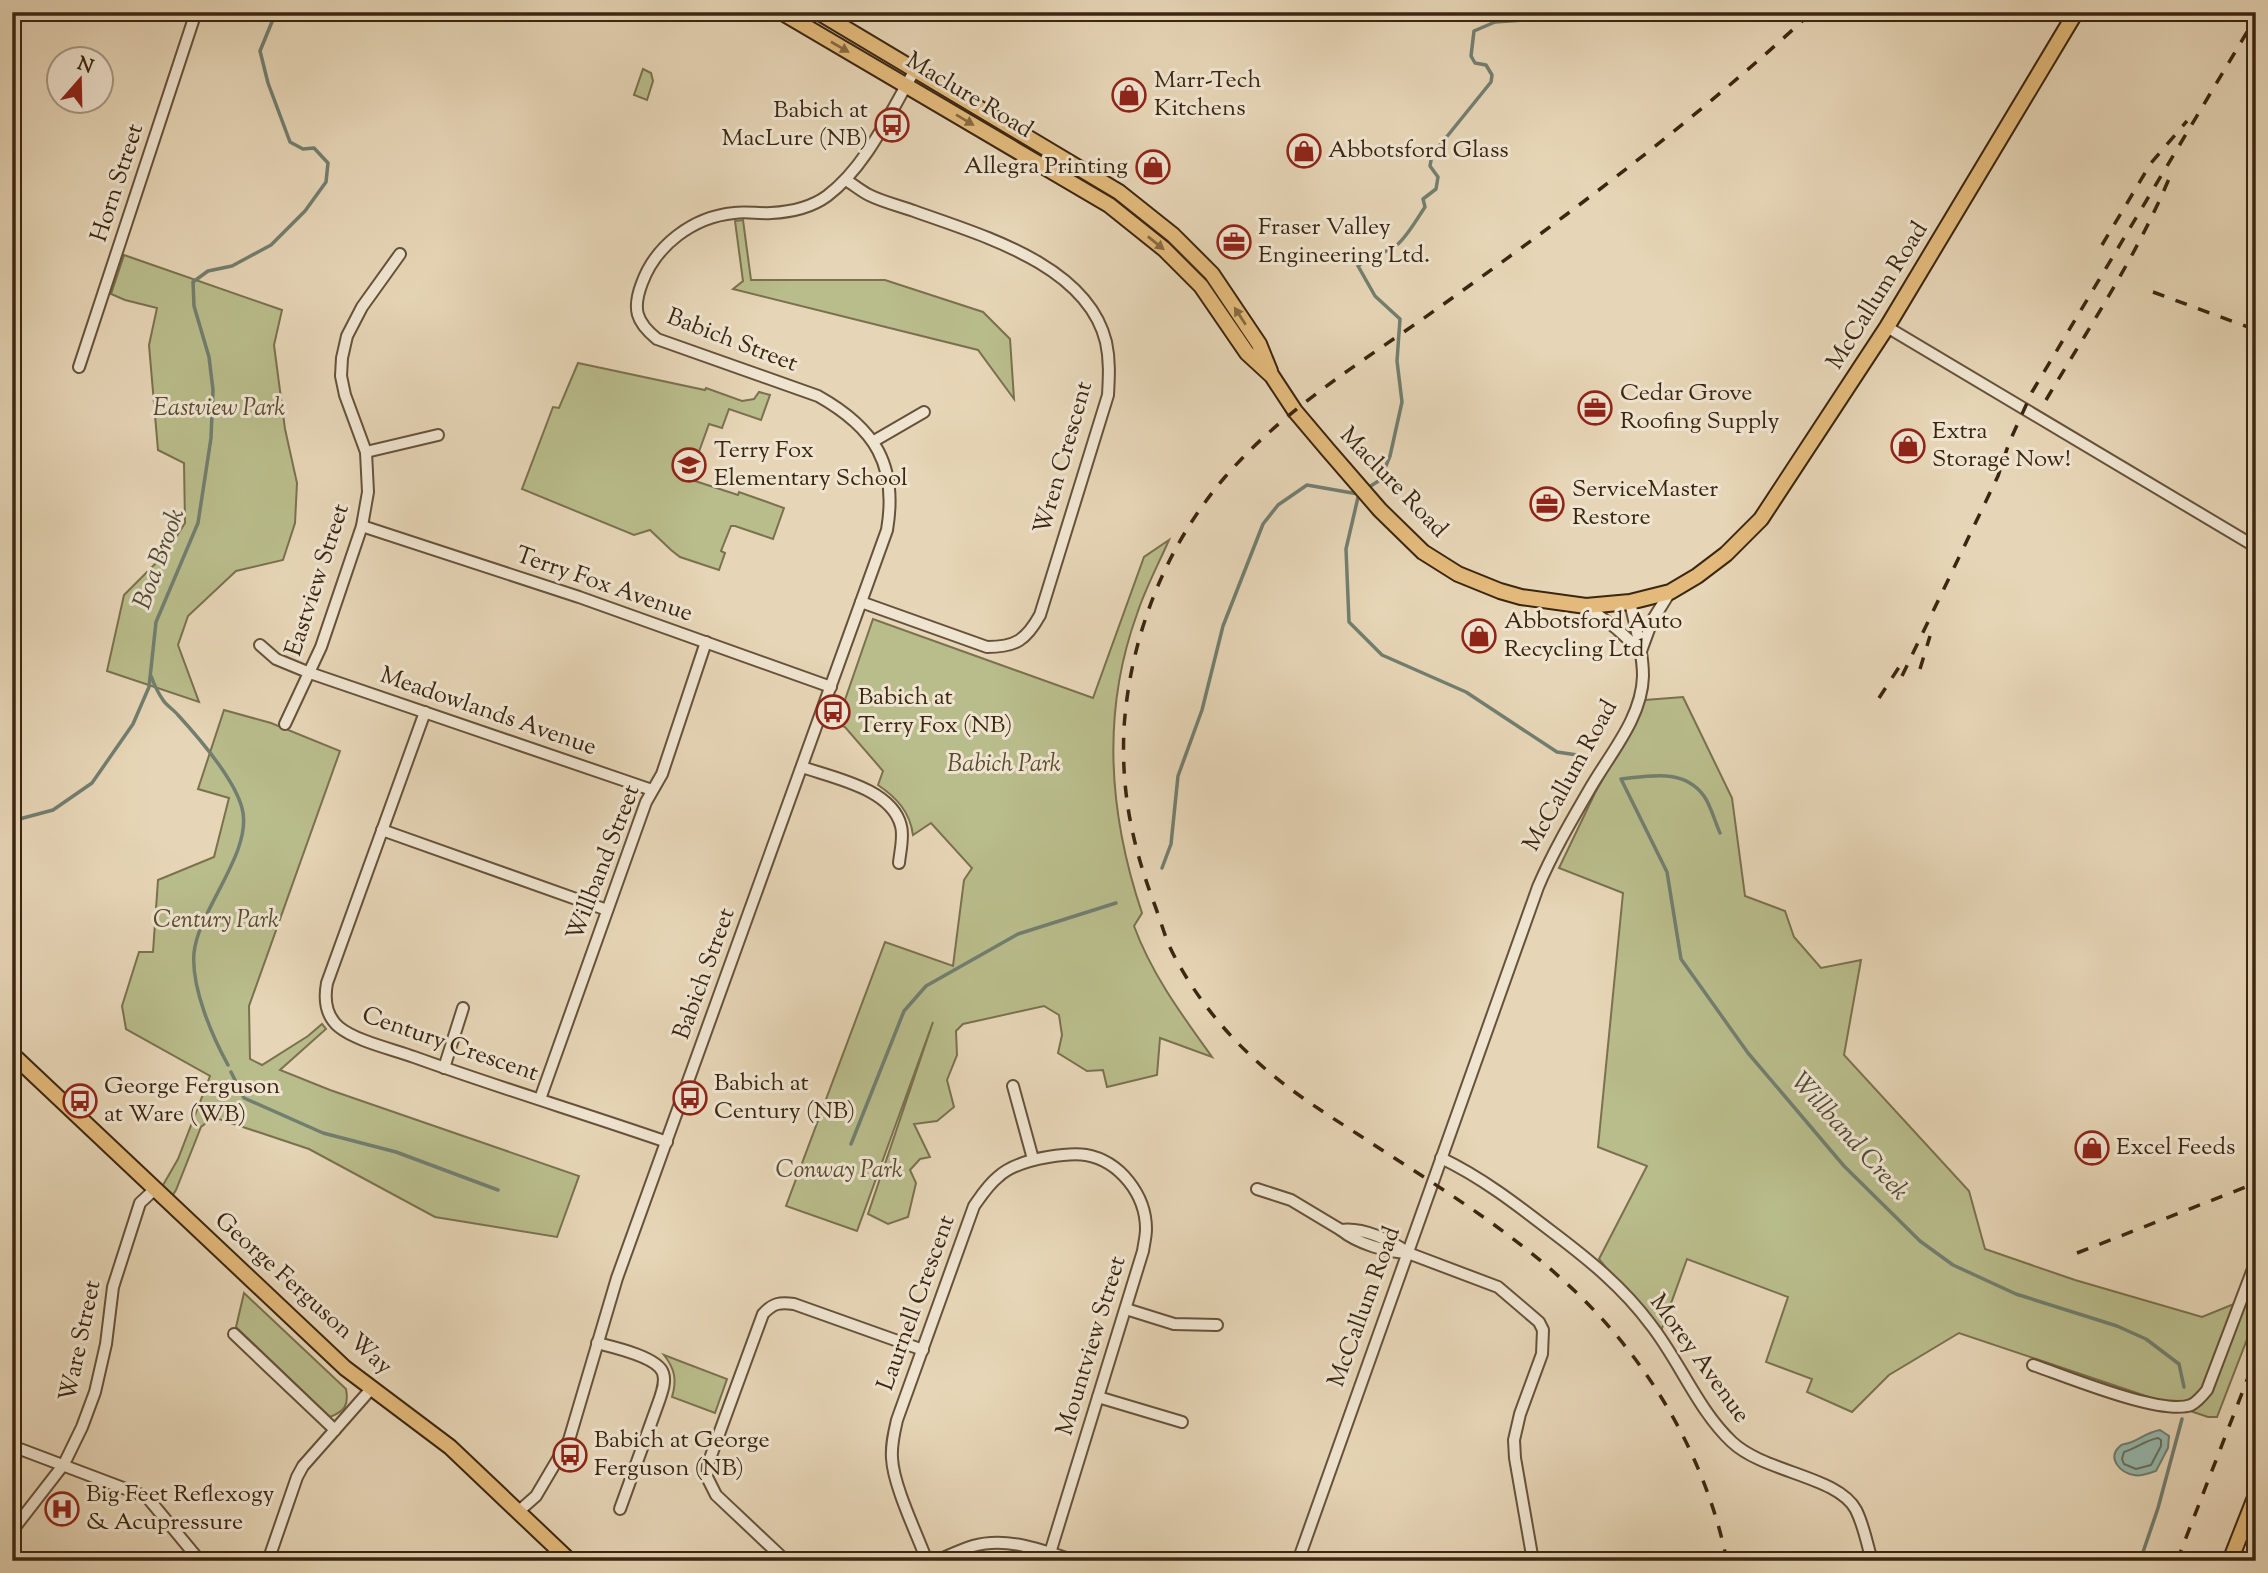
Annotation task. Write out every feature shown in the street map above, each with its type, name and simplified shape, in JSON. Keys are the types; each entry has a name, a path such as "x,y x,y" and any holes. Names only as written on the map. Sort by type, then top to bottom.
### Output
{"main road":[{"name":"Maclure Road","path":"781,12 1109,205 1164,249 1201,286 1247,353 1272,376"},
{"name":"Maclure Road","path":"818,12 1119,192 1173,234 1212,274 1237,310 1259,344 1272,376 1295,411 1380,510 1423,552 1479,584 1521,597 1586,606 1630,602"},
{"name":"McCallum Road","path":"1630,602 1670,592 1697,576 1726,554 1761,519 1887,327 2076,12"},
{"name":"George Ferguson Way","path":"12,1054 338,1362 450,1447 570,1561"},
{"path":"2230,1561 2256,1495"}],"street":[{"name":"Horn Street","path":"79,367 196,12"},
{"name":"Babich Street","path":"519,1511 536,1496 569,1440 617,1278 803,767 887,530 890,508 889,485 874,441 839,407 818,396 657,339 643,328 636,312 637,296 647,270 663,248 685,229 709,218 735,212 771,213 800,208 824,198 846,180 870,146 915,70"},
{"name":"Wren Crescent","path":"846,180 870,196 1000,242 1049,270 1076,291 1096,316 1106,340 1110,367 1108,396 1040,615 1031,631 1019,641 1003,647 987,647 861,602"},
{"name":"Eastview Street","path":"285,724 321,647 362,526 368,492 366,452 345,395 341,376 347,336 362,307 400,254"},
{"path":"1887,327 2256,547"},
{"path":"874,441 924,412"},
{"path":"366,452 438,435"},
{"name":"Terry Fox Avenue","path":"362,526 579,597 831,687"},
{"path":"1586,606 1641,651 1652,621 1670,592"},
{"name":"McCallum Road","path":"1298,1561 1543,875 1588,791 1630,722 1639,700 1643,678 1641,651 1630,602"},
{"name":"Willband Street","path":"540,1099 652,790 662,775 706,642"},
{"name":"Meadowlands Avenue","path":"260,645 276,659 310,673 652,790"},
{"name":"Century Crescent","path":"425,712 327,983 327,1009 337,1025 345,1031 444,1068 667,1142"},
{"path":"803,767 874,793 887,802 897,815 902,828 899,863"},
{"path":"382,830 607,910"},
{"path":"444,1068 463,1008"},
{"path":"1013,1086 1033,1159"},
{"name":"Laurnell Crescent","path":"927,1561 895,1477 892,1459 897,1420 974,1206 985,1189 999,1175 1033,1159 1065,1154 1086,1155 1107,1161"},
{"name":"Morey Avenue","path":"1441,1158 1482,1180 1597,1266 1652,1326 1716,1425 1734,1444 1768,1465 1827,1485 1855,1507 1872,1561"},
{"name":"Mountview Street","path":"1050,1553 1143,1251 1146,1229 1136,1191 1124,1175 1107,1161"},
{"name":"Ware Street","path":"12,1531 64,1464 82,1427 95,1392 106,1344 113,1287 140,1203 155,1189"},
{"path":"1257,1189 1291,1200 1341,1230 1352,1228 1397,1244 1408,1253 1498,1287 1539,1322 1543,1330 1542,1354 1517,1424 1514,1440 1533,1561"},
{"path":"2033,1365 2150,1404 2175,1407 2193,1404 2207,1390 2256,1261"},
{"path":"786,1561 716,1495 707,1477 708,1464 763,1314 772,1304 794,1304 923,1350"},
{"path":"1126,1309 1174,1324 1217,1325"},
{"path":"234,1334 335,1430"},
{"path":"597,1343 649,1359 663,1371 664,1377 659,1401 620,1509"},
{"path":"268,1561 303,1466 372,1389"},
{"path":"1098,1397 1182,1422"},
{"path":"12,1446 147,1497 200,1561"},
{"path":"936,1561 973,1546 993,1543 1014,1543 1076,1561"}],"green space":[{"path":"643,69 651,73 653,81 647,100 634,95"},
{"path":"743,220 751,280 885,280 983,312 1010,339 1014,399 978,350 733,289 743,281 735,221"},
{"name":"Eastview Park","path":"124,255 282,310 274,345 285,429 297,483 295,523 283,560 236,571 188,616 178,645 199,702 107,671 124,595 166,553 185,523 184,463 158,450 149,345 157,308 111,294"},
{"path":"578,363 705,390 706,388 742,401 754,399 759,392 770,395 761,420 729,409 722,428 709,424 689,479 738,495 739,492 784,508 773,539 731,526 721,551 725,553 719,570 680,557 650,530 634,535 522,489 553,407 559,408"},
{"name":"Babich Park","path":"1169,540 1137,614 1118,689 1114,726 1116,801 1122,839 1142,913 1134,926 1159,978 1212,1057 1160,1038 1157,1075 1107,1087 1103,1070 1087,1071 1058,1053 1062,1035 1059,1015 1044,1006 963,1024 956,1031 957,1055 947,1080 954,1107 937,1121 914,1124 930,1157 920,1159 910,1170 916,1183 908,1217 888,1224 868,1214 933,1022 857,1231 786,1206 885,942 953,966 964,880 972,868 931,823 913,835 902,806 878,785 883,771 845,727 831,722 833,715 839,717 873,619 1093,698 1144,557"},
{"path":"1683,697 1732,798 1745,896 1785,911 1794,937 1821,968 1861,960 1844,1055 1969,1191 1985,1249 2075,1280 2202,1317 2256,1295 2256,1316 2217,1417 2208,1417 1959,1333 1889,1375 1852,1412 1807,1392 1812,1379 1766,1362 1788,1297 1687,1259 1660,1334 1599,1259 1647,1166 1598,1147 1623,893 1559,868 1595,793 1645,700"},
{"name":"Century Park","path":"224,710 271,723 340,751 249,1006 250,1059 262,1065 322,1024 326,1029 280,1070 330,1090 579,1176 557,1237 435,1217 309,1149 213,1117 201,1127 169,1201 159,1192 178,1159 210,1076 126,1029 122,1006 139,952 153,952 158,880 214,857 229,798 198,789"},
{"path":"244,1293 346,1389 347,1399 342,1410 330,1417 236,1327"},
{"path":"664,1355 727,1379 715,1413 672,1397 674,1375"}],"water":[{"path":"2160,1430 2169,1436 2168,1448 2156,1471 2129,1474 2117,1465 2114,1456 2119,1447"}],"waterway":[{"name":"Boa Brook","path":"12,821 53,810 92,783 133,724 149,687 156,622 198,523 211,438 213,390 209,357 194,306 193,282 208,271 232,266 271,245 305,211 326,182 328,163 314,148 303,149 290,142 268,83 260,51 276,12"},
{"name":"Willband Creek","path":"1366,489 1380,480 1390,456 1402,402 1397,361 1400,319 1375,296 1358,266 1394,247 1409,232 1425,207 1423,199 1436,189 1438,177 1430,166 1432,155 1491,82 1492,75 1486,65 1475,63 1471,56 1474,31 1495,22 1524,20 1531,15 1540,16 1543,12"},
{"path":"1162,868 1171,844 1178,776 1202,710 1223,626 1263,524 1278,505 1307,485 1358,494"},
{"name":"Willband Creek","path":"1359,493 1346,549 1349,622 1382,655 1466,692 1557,752 1584,756"},
{"path":"151,676 165,702 196,735 224,771 242,808 244,825 240,843 205,918 194,953 199,996 209,1026 228,1065"},
{"name":"Willband Creek","path":"1720,833 1704,796 1687,781 1666,776 1621,779 1667,872 1681,959 1748,1053 1844,1166 1920,1241 1953,1265 2016,1294 2117,1326 2146,1339 2179,1364 2184,1387"},
{"path":"851,1144 904,1011 926,986 1018,934 1116,903"},
{"path":"231,1072 244,1098 323,1133 396,1152 498,1190"},
{"name":"Willband Creek","path":"2140,1561 2158,1508 2182,1419"}],"railway":[{"path":"1727,1561 1704,1483 1668,1409 1646,1374 1594,1311 1565,1282 1516,1241 1275,1077 1237,1042 1203,1002 1168,943 1146,881 1126,796 1124,728 1134,660 1154,595 1168,563 1204,504 1249,451 1331,383 1589,198 1725,89 1812,12"},
{"path":"1902,676 1998,476 2009,443 2032,392 2256,17"},
{"path":"2102,245 2151,163 2187,121"},
{"path":"2046,400 2129,261 2171,174"},
{"path":"2153,292 2256,330"},
{"path":"1920,669 1930,636"},
{"path":"1879,698 1903,661"},
{"path":"2077,1253 2256,1183"},
{"path":"2177,1561 2256,1357"}],"place":[{"name":"Marr-Tech Kitchens","path":"1129,95"},
{"name":"Babich at MacLure (NB)","path":"892,125"},
{"name":"Abbotsford Glass","path":"1304,151"},
{"name":"Allegra Printing","path":"1153,167"},
{"name":"Fraser Valley Engineering Ltd.","path":"1234,242"},
{"name":"Cedar Grove Roofing Supply","path":"1595,408"},
{"name":"Extra Storage Now!","path":"1908,446"},
{"name":"Terry Fox Elementary School","path":"689,465"},
{"name":"ServiceMaster Restore","path":"1547,504"},
{"name":"Abbotsford Auto Recycling Ltd","path":"1479,636"},
{"name":"Babich at Terry Fox (NB)","path":"833,712"},
{"name":"Babich at Century (NB)","path":"690,1098"},
{"name":"George Ferguson at Ware (WB)","path":"80,1101"},
{"name":"Excel Feeds","path":"2092,1148"},
{"name":"Babich at George Ferguson (NB)","path":"570,1455"},
{"name":"Big Feet Reflexogy & Acupressure","path":"62,1509"}],"park label":[{"name":"Conway Park","path":"839,1171"}]}
